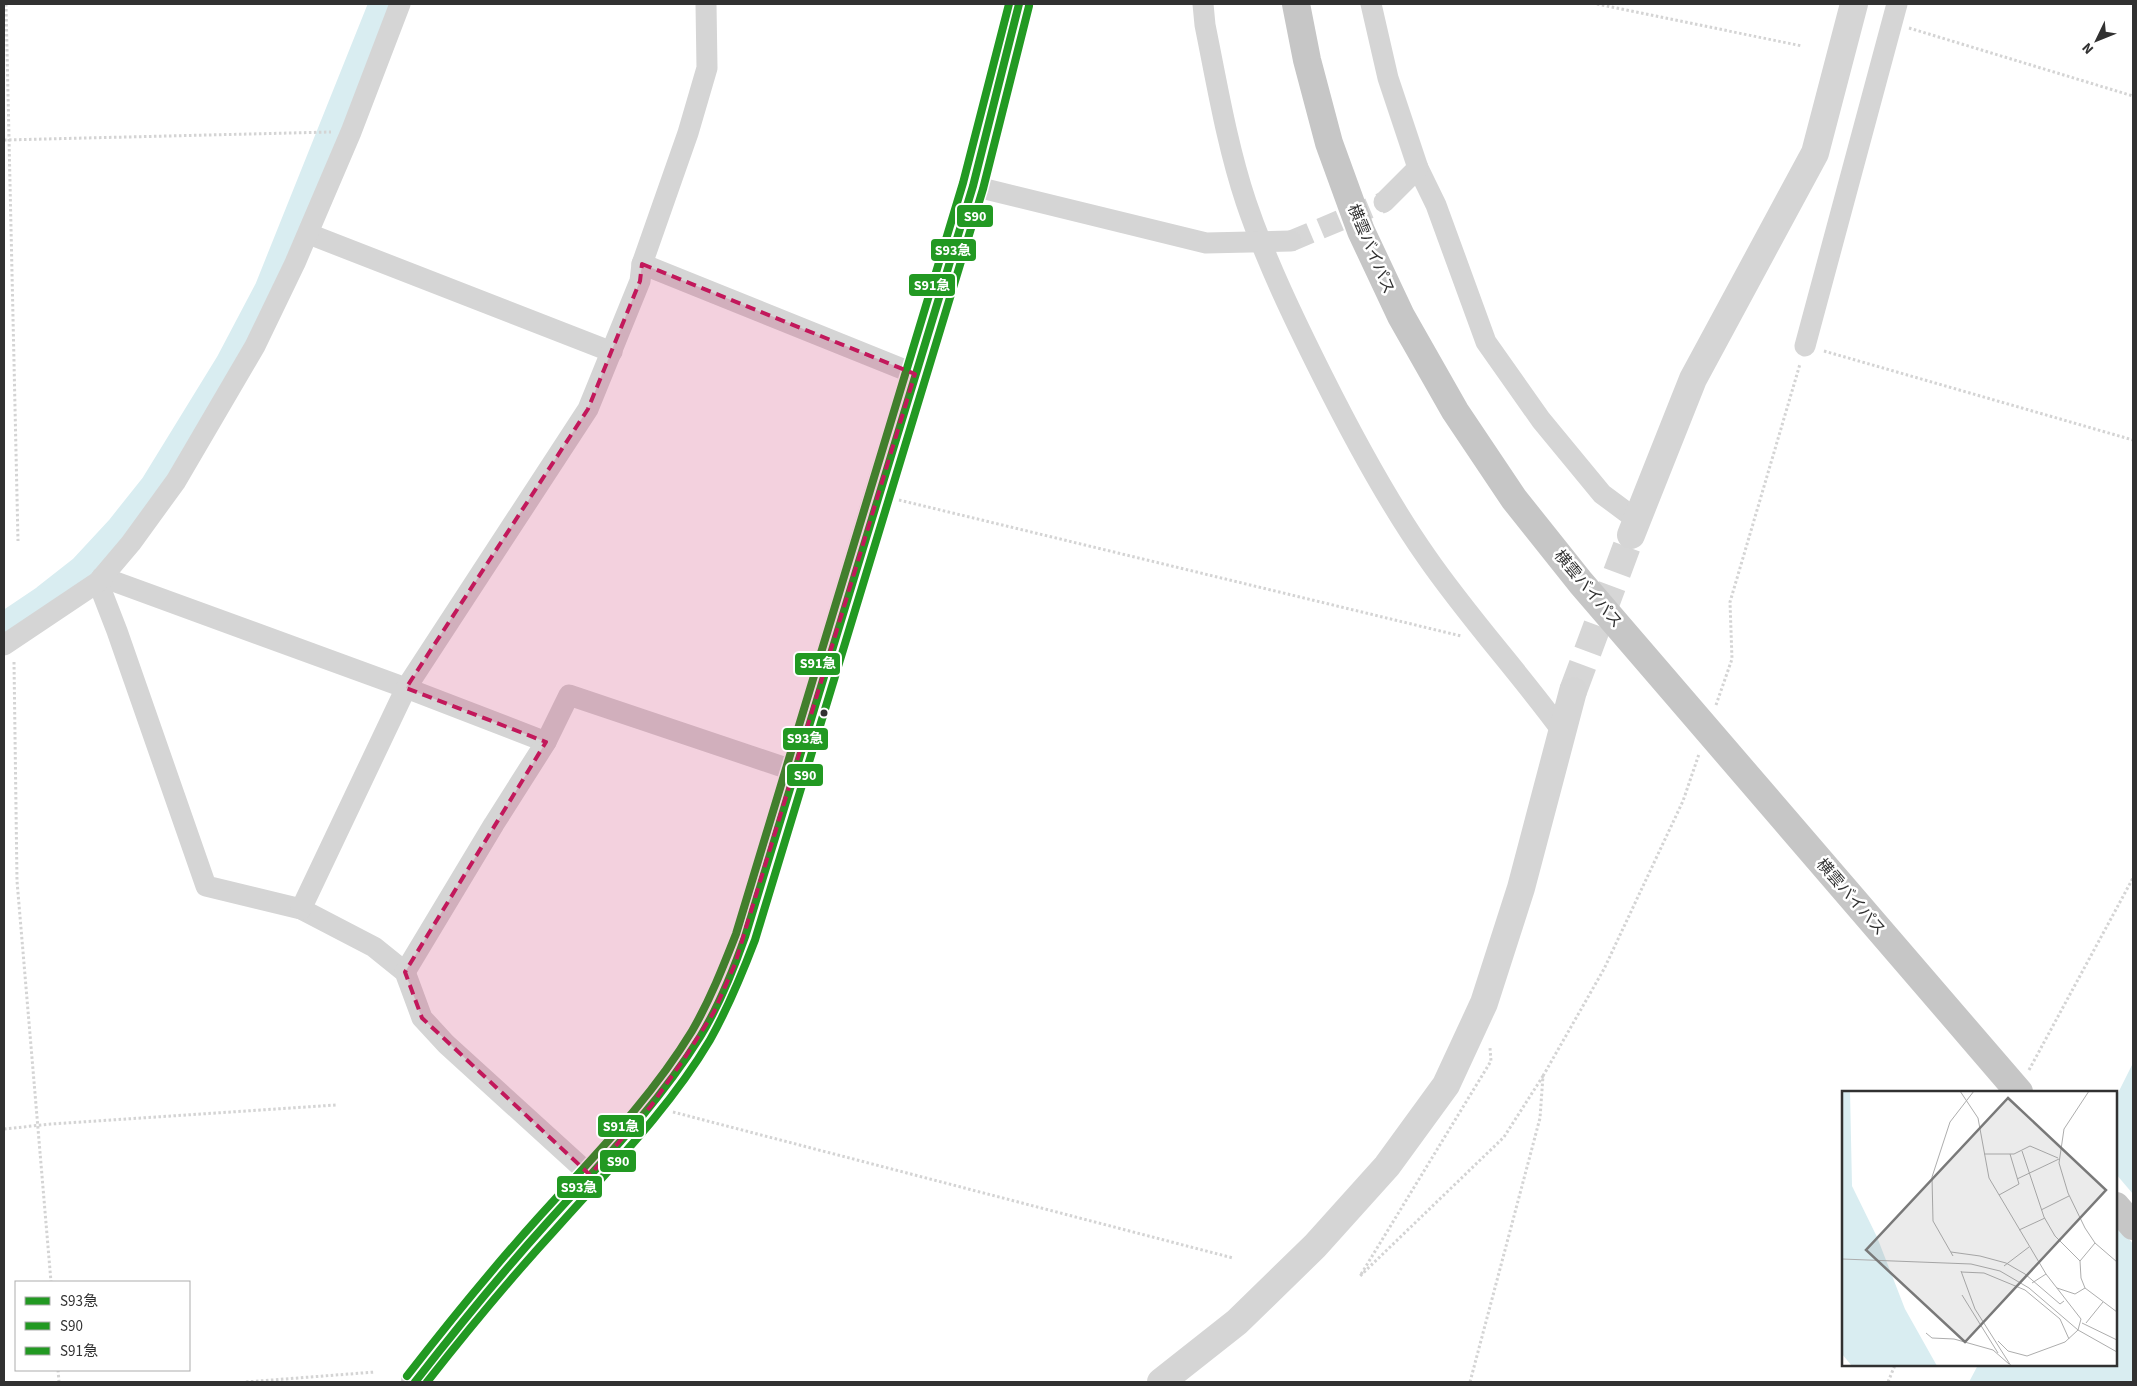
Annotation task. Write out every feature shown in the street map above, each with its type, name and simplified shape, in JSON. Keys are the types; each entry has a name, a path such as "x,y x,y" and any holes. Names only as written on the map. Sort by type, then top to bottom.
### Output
{"highway":[{"name":"横雲バイパス","path":"1296,4 1329,143 1361,231 1400,316 1455,411 1514,499 1581,583 1686,704 2022,1084"},
{"path":"2117,1207 2133,1226"}],"main road":[{"path":"415,1382 472,1308 651,1106 698,1038 729,980 745,937 973,186 1019,4"}],"street":[{"path":"9,642 100,580 132,543 176,481 255,346 309,234 351,132 400,4"},
{"path":"302,909 406,688 588,409 640,281 642,264 688,132 707,68 706,4"},
{"path":"1203,4 1205,26 1233,157 1261,242 1306,342 1345,421 1384,492 1426,556 1481,630 1530,687 1562,731"},
{"path":"1371,4 1388,78 1418,168 1436,205 1486,342 1540,420 1602,494 1634,528 1693,379 1814,153 1854,4"},
{"path":"1805,346 1894,13"},
{"path":"1384,202 1418,168"},
{"path":"973,186 1206,243 1291,241"},
{"path":"309,234 612,352"},
{"path":"642,264 915,374"},
{"path":"100,580 406,688 546,742"},
{"path":"100,580 206,886 302,909 374,947 405,972 422,1018 446,1044 590,1175"},
{"path":"1161,1382 1238,1322 1315,1246 1387,1166 1446,1084 1484,1003 1521,888 1573,691"},
{"path":"405,972 546,742 568,695 795,771"}],"path":[{"path":"6,4 18,541"},
{"path":"1597,4 1802,46"},
{"path":"1894,13 2133,96"},
{"path":"4,140 351,132"},
{"path":"1714,712 1732,659 1730,602 1805,346 2133,440"},
{"path":"878,494 1458,636 1481,630"},
{"path":"9,642 18,881 51,1281"},
{"path":"1489,1042 1491,1061 1360,1276 1504,1136 1542,1076 1604,969 1683,801 1701,748"},
{"path":"2022,1084 2133,878"},
{"path":"1470,1382 1540,1118 1542,1076"},
{"path":"4,1129 336,1105"},
{"path":"651,1106 1233,1258"},
{"path":"1888,1382 1895,1366"},
{"path":"246,1382 375,1372"}],"highlighted area":[{"path":"642,264 915,374 735,964 714,1012 686,1056 651,1106 590,1175 422,1018 405,972 546,742 406,688 588,409 640,281"}],"shaded area":[{"path":"2133,1063 2133,1382 1969,1382 1977,1366 2117,1366 2117,1095"}],"pier":[{"path":"2117,1175 2133,1194 2133,1244 2117,1224"}],"waterway":[{"path":"4,630 47,601 84,572 122,531 157,487 232,365 271,291 386,4"}],"tunnel":[{"path":"1291,241 1384,202"},
{"path":"1573,691 1631,535"}],"transit line":[{"name":"S91急","path":"407,1376 504,1257 620,1128 658,1081 692,1031 716,983 736,934 963,183 1009,4"},
{"name":"S93急","path":"415,1382 495,1282 647,1111 700,1037 736,963 973,186 1019,4"},
{"name":"S90","path":"427,1382 473,1324 537,1249 616,1162 676,1091 710,1040 734,991 755,940 983,189 1029,6"}]}
